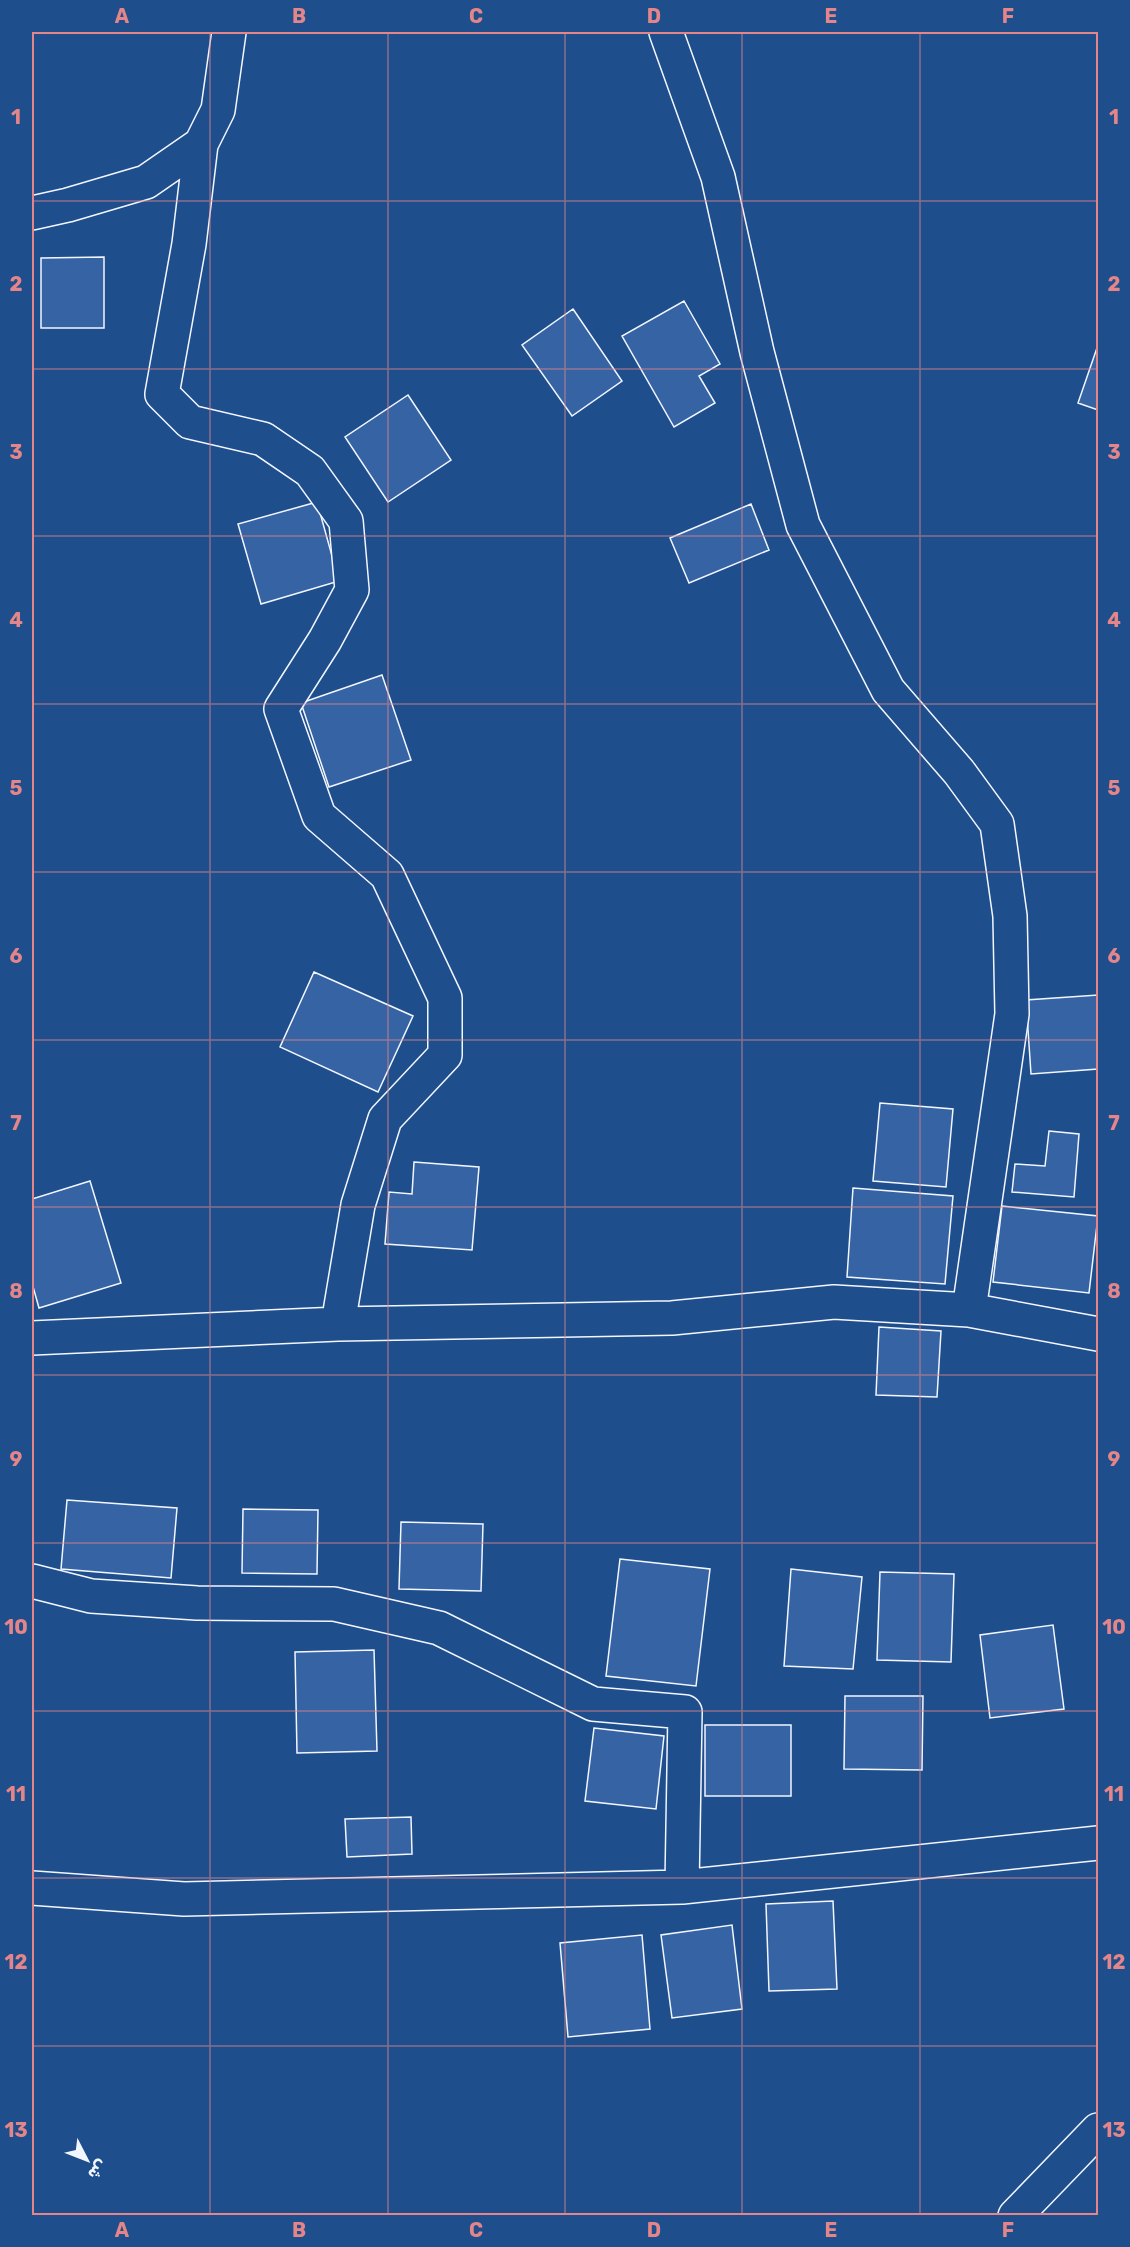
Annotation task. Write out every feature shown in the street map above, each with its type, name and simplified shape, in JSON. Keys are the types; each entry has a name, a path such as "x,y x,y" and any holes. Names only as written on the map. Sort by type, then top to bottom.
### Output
{"street":[{"path":"229,32 218,110 201,144 189,244 162,394 190,422 263,440 310,471 346,521 352,590 325,640 281,709 319,816 387,875 445,998 445,1055 386,1119 358,1205 338,1324"},
{"path":"666,32 718,177 757,352 803,525 888,690 959,772 998,824 1010,916 1012,1014 969,1310"},
{"path":"32,213 146,182 201,144"},
{"path":"32,1338 338,1324 672,1318 834,1302 969,1310 1098,1334"},
{"path":"32,1581 91,1596 197,1603 334,1605 439,1629 593,1704 685,1712 682,1887"},
{"path":"32,1888 184,1899 682,1887 1098,1843"},
{"path":"1015,2216 1098,2130"}],"building":[{"path":"104,257 104,328 41,328 41,258"},
{"path":"684,301 720,364 699,376 715,403 674,427 622,336"},
{"path":"573,309 622,381 572,416 522,345"},
{"path":"1098,345 1098,410 1078,403"},
{"path":"408,395 451,460 388,502 345,437"},
{"path":"317,502 339,581 261,604 238,524"},
{"path":"751,504 769,550 689,583 670,538"},
{"path":"382,675 411,760 329,787 301,703"},
{"path":"314,972 413,1016 378,1092 280,1047"},
{"path":"1098,995 1098,1069 1031,1074 1026,1000"},
{"path":"880,1103 953,1109 946,1187 873,1181"},
{"path":"1049,1131 1079,1134 1074,1197 1012,1192 1015,1164 1045,1166"},
{"path":"414,1162 479,1167 472,1250 385,1244 389,1192 412,1194"},
{"path":"90,1181 121,1283 39,1308 32,1283 32,1199"},
{"path":"853,1188 953,1196 945,1284 847,1277"},
{"path":"1002,1206 1098,1216 1089,1293 993,1282"},
{"path":"879,1327 941,1331 937,1397 876,1395"},
{"path":"67,1500 177,1508 171,1578 61,1569"},
{"path":"243,1509 318,1510 317,1574 242,1573"},
{"path":"401,1522 483,1524 481,1591 399,1589"},
{"path":"620,1559 710,1569 696,1686 606,1676"},
{"path":"791,1569 862,1577 853,1669 784,1666"},
{"path":"880,1572 954,1574 951,1662 877,1660"},
{"path":"1053,1625 1064,1709 990,1718 980,1635"},
{"path":"374,1650 377,1751 297,1753 295,1652"},
{"path":"845,1696 923,1696 922,1770 844,1769"},
{"path":"705,1725 791,1725 791,1796 705,1796"},
{"path":"594,1728 664,1736 656,1809 585,1801"},
{"path":"411,1817 412,1854 347,1857 345,1819"},
{"path":"833,1901 837,1989 769,1991 766,1904"},
{"path":"732,1925 742,2009 672,2018 661,1935"},
{"path":"642,1935 650,2029 568,2037 560,1943"}]}
